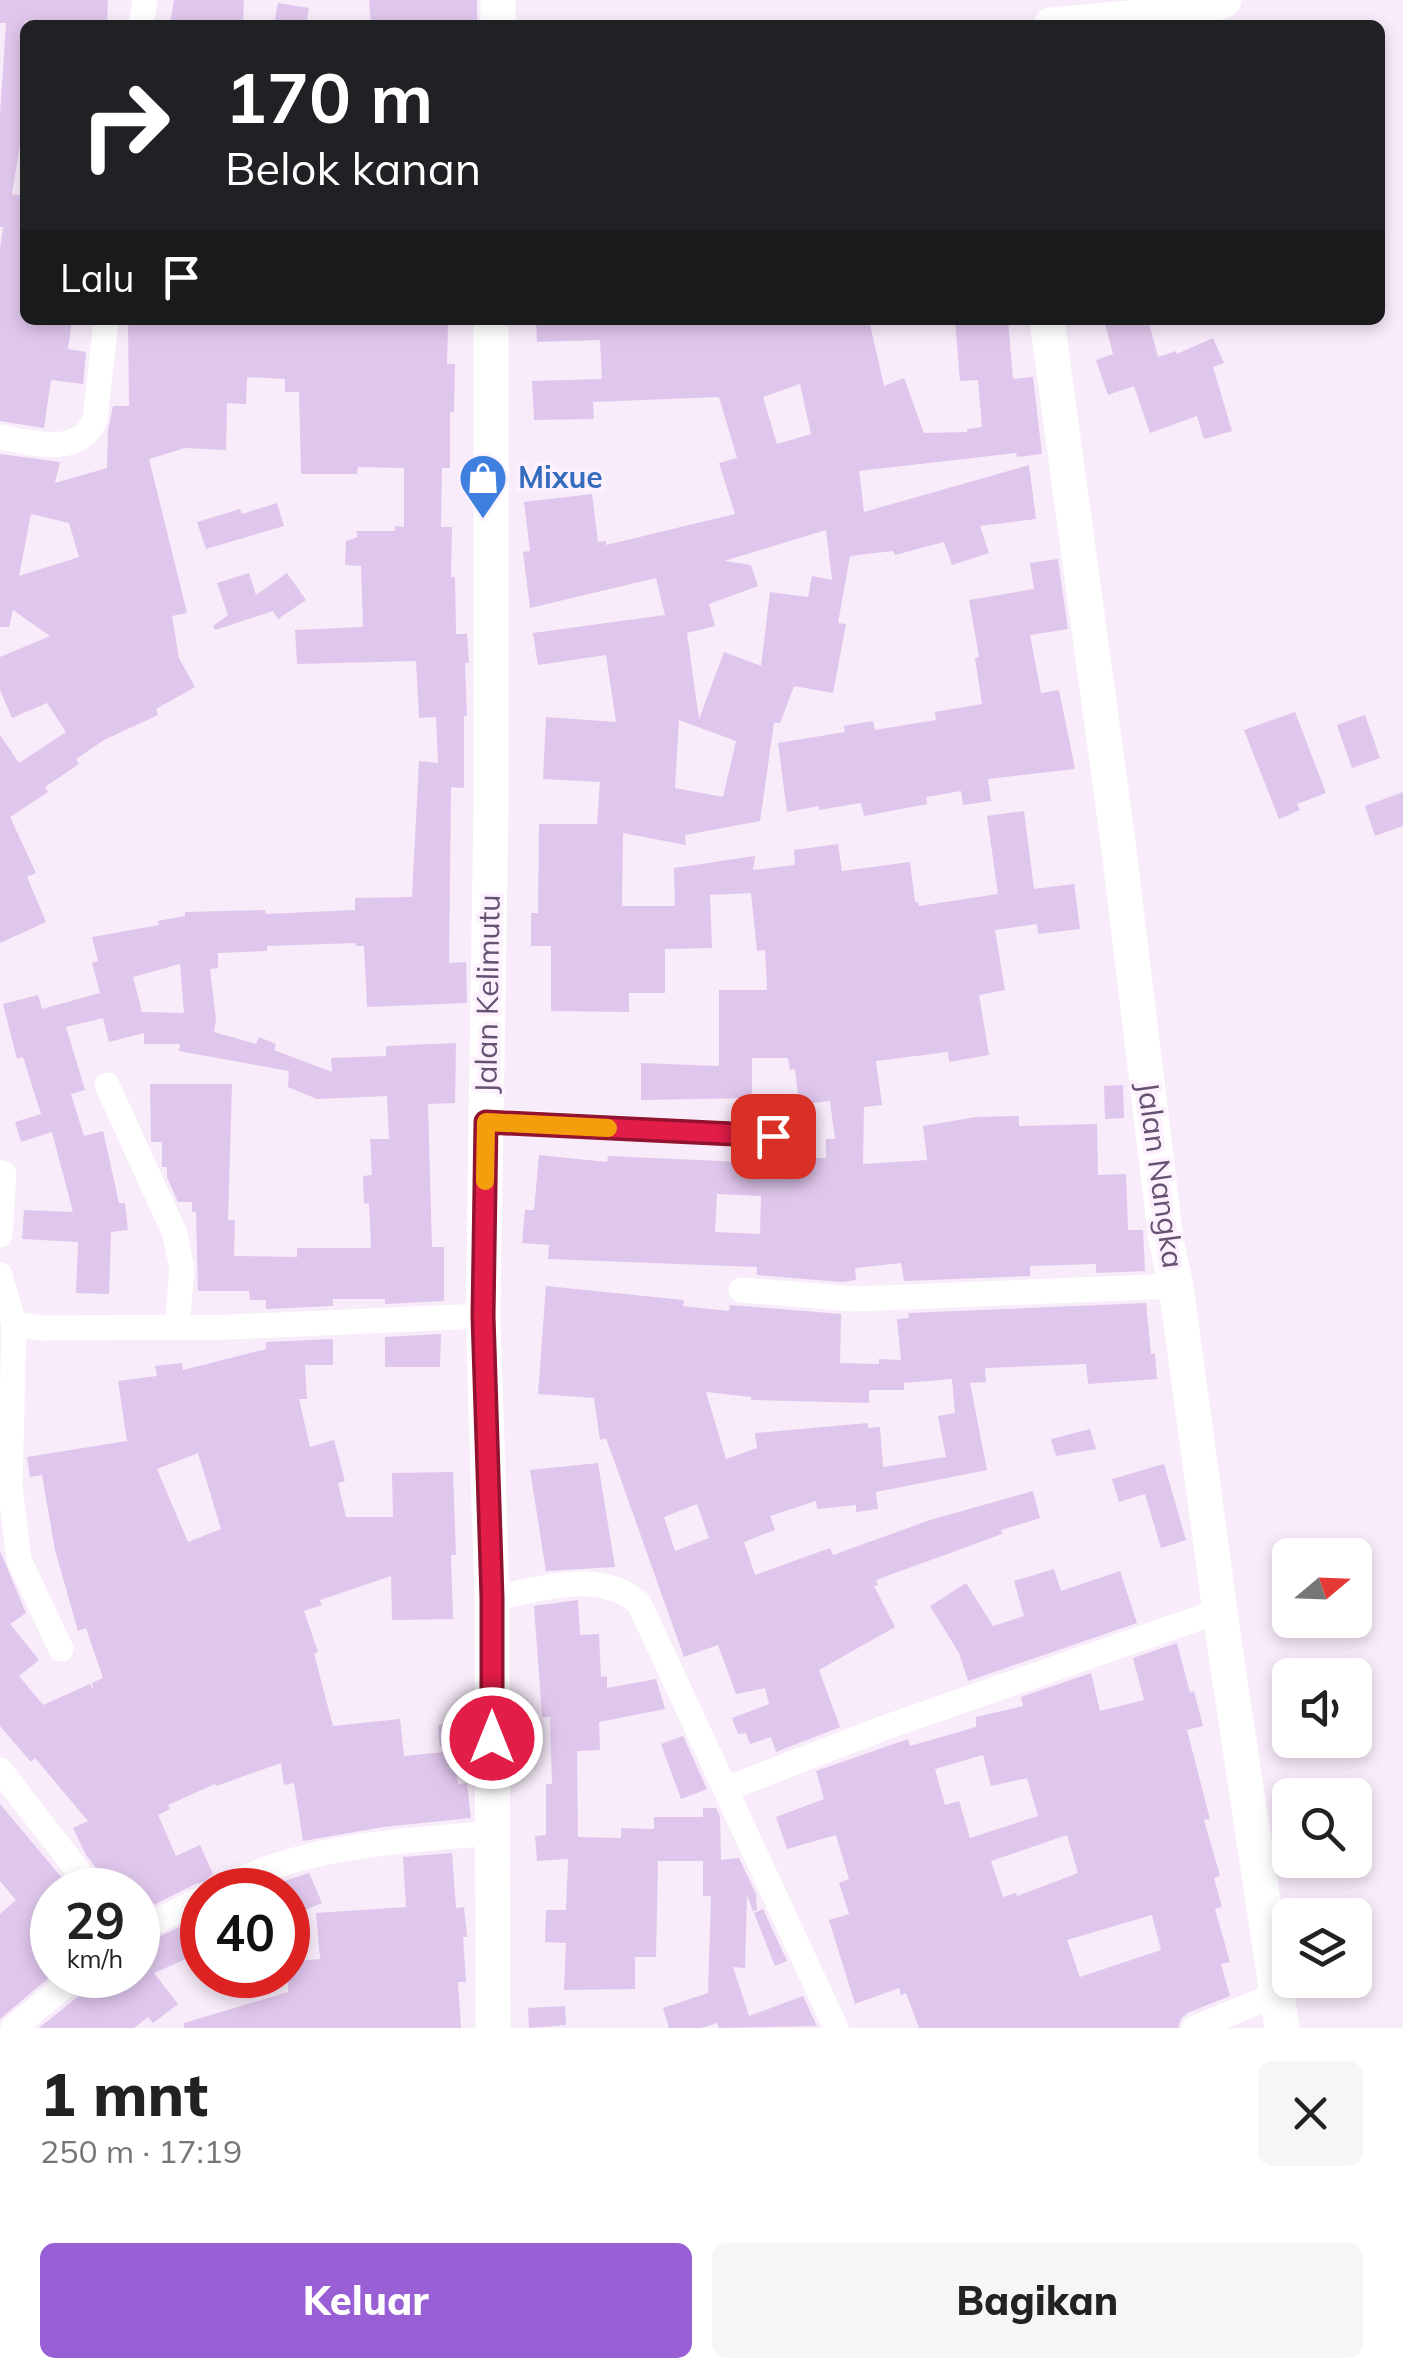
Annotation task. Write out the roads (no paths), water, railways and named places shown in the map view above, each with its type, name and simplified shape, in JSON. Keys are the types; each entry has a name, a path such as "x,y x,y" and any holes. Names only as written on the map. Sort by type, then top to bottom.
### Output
{"street":[{"path":"1098,20 1172,12 1224,0"},
{"path":"0,437 57,445 89,434 95,420 105,325"},
{"name":"Jalan Kelimutu","path":"491,325 491,806 483,1316 492,1598 493,2028"},
{"name":"Jalan Nangka","path":"1048,325 1118,842 1166,1240 1176,1286 1279,2011"},
{"path":"107,1085 175,1234 182,1269 177,1328"},
{"path":"486,1122 799,1137"},
{"path":"0,1174 4,1174 0,1235"},
{"path":"0,1275 14,1324 10,1486 19,1560 61,1649"},
{"path":"742,1290 856,1299 1176,1286"},
{"path":"14,1324 43,1328 177,1328 483,1316"},
{"path":"492,1598 591,1582 623,1590 639,1603 836,2028"},
{"path":"726,1789 881,1729 1222,1610"},
{"path":"0,1770 76,1868"},
{"path":"271,1868 321,1851 492,1833"},
{"path":"12,2028 49,1998"},
{"path":"1194,2028 1279,2011"}],"place":[{"name":"Mixue","path":"483,520"}]}
